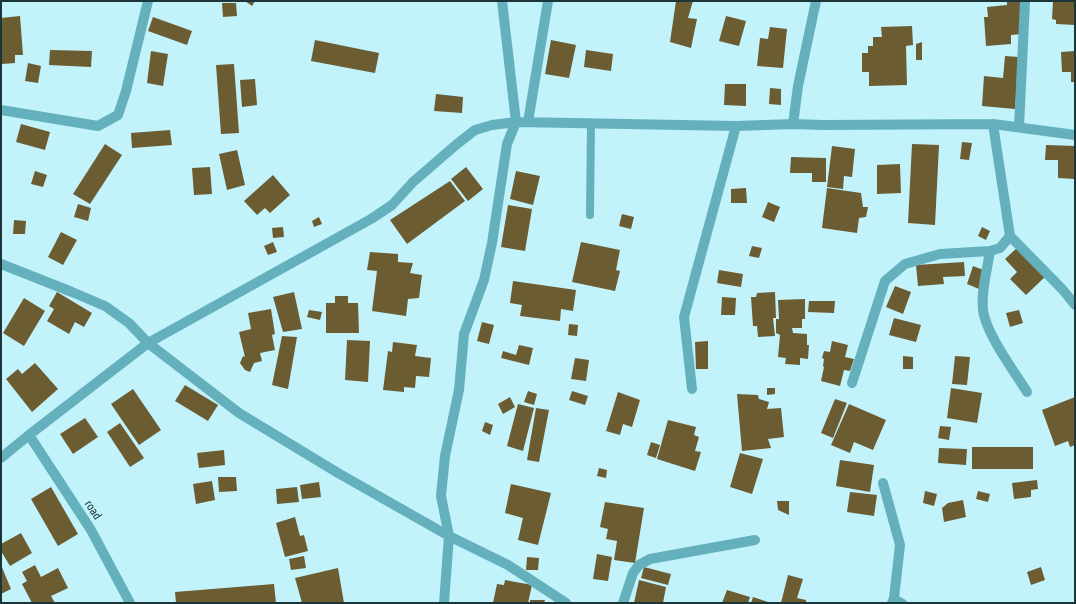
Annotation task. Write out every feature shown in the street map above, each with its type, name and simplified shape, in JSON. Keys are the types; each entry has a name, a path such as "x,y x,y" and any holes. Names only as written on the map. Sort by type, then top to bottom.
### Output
{"street":[{"path":"1,110 98,126 118,115 126,91 148,1"},
{"path":"444,603 449,536 441,496 445,456 459,390 464,334 484,280 492,243 507,144 516,122 502,1"},
{"path":"528,122 548,1"},
{"path":"793,124 798,86 816,1"},
{"path":"1019,127 1025,1"},
{"path":"1,458 29,434 148,343 371,219 392,205 413,182 475,130 492,125 516,122 736,126 793,124 993,124 1075,135"},
{"path":"993,124 1010,236 1063,290 1075,305"},
{"path":"692,389 684,318 736,126"},
{"path":"852,383 885,281 905,264 940,254 990,252 1000,248 1010,236"},
{"path":"990,252 983,296 983,312 992,337 1027,392"},
{"path":"1,264 105,306 129,323 148,343 239,413 338,473 449,536 508,565 566,603"},
{"name":"road","path":"29,434 90,530 130,603"},
{"path":"883,483 900,545 896,601"},
{"path":"623,603 633,573 639,564 650,559 755,540"}],"lane":[{"path":"590,215 591,123"}],"building":[{"path":"245,1 255,1 252,6"},
{"path":"676,1 693,1 688,18 697,19 691,48 670,42"},
{"path":"1007,1 1020,1 1022,34 1011,35 1011,44 986,46 984,17 988,17 987,7 1007,5"},
{"path":"1053,1 1075,1 1075,25 1056,24 1056,20 1052,19"},
{"path":"222,3 236,3 237,16 223,17"},
{"path":"20,16 23,55 15,55 15,63 2,64 1,18"},
{"path":"726,16 746,21 739,46 719,41"},
{"path":"153,17 192,31 187,45 148,31"},
{"path":"912,26 913,45 906,46 907,85 869,86 869,72 862,72 862,53 868,53 868,46 873,46 873,37 882,37 881,27"},
{"path":"770,27 787,29 783,68 757,66 760,38 768,39"},
{"path":"315,40 379,53 375,73 311,61"},
{"path":"551,40 576,45 569,78 545,74"},
{"path":"922,42 922,60 916,60 916,44"},
{"path":"50,50 92,51 91,67 49,65"},
{"path":"586,50 613,54 611,71 584,67"},
{"path":"151,51 168,54 163,86 147,83"},
{"path":"1075,51 1075,82 1071,82 1071,72 1062,72 1061,52"},
{"path":"1005,56 1019,57 1015,109 982,106 984,76 1003,78"},
{"path":"28,63 41,66 38,83 25,81"},
{"path":"234,64 239,133 221,134 216,65"},
{"path":"255,79 257,105 242,107 240,80"},
{"path":"725,84 746,84 746,106 724,105"},
{"path":"770,88 781,89 781,105 769,104"},
{"path":"436,94 463,97 462,113 434,111"},
{"path":"21,124 50,132 45,150 16,142"},
{"path":"170,130 172,145 132,148 131,133"},
{"path":"962,142 972,143 969,160 960,159"},
{"path":"105,144 122,155 90,204 73,194"},
{"path":"912,144 939,145 935,225 908,223"},
{"path":"1046,145 1075,146 1075,179 1058,178 1058,160 1045,160"},
{"path":"832,146 855,149 852,177 844,176 843,189 827,187"},
{"path":"237,150 245,185 227,190 219,154"},
{"path":"791,157 826,158 826,182 812,182 812,173 790,173"},
{"path":"900,164 901,193 877,194 877,165"},
{"path":"210,167 212,194 194,195 192,168"},
{"path":"466,167 483,189 468,201 451,179"},
{"path":"35,171 47,175 43,187 31,184"},
{"path":"516,171 540,176 533,205 510,199"},
{"path":"273,175 290,195 270,213 265,208 257,215 244,201"},
{"path":"450,181 465,201 407,244 390,220"},
{"path":"746,188 747,203 731,203 731,189"},
{"path":"827,188 861,193 863,207 868,207 866,217 859,218 857,233 822,228"},
{"path":"768,202 780,207 774,222 762,217"},
{"path":"78,204 91,208 88,221 74,217"},
{"path":"508,205 532,209 525,251 501,247"},
{"path":"622,214 634,217 631,229 619,226"},
{"path":"319,217 322,224 314,227 312,221"},
{"path":"14,220 26,221 25,234 13,234"},
{"path":"283,227 284,237 273,238 272,228"},
{"path":"982,227 990,231 986,240 978,236"},
{"path":"61,232 77,240 63,265 48,257"},
{"path":"273,242 277,252 268,255 264,246"},
{"path":"581,242 620,250 616,270 620,271 615,291 572,282"},
{"path":"752,246 762,248 759,258 749,256"},
{"path":"1018,247 1046,276 1026,295 1010,279 1017,272 1005,259"},
{"path":"370,252 398,254 398,262 413,263 410,273 422,275 419,298 408,299 406,316 372,311 377,271 367,270"},
{"path":"964,262 965,276 943,277 944,284 918,286 916,265"},
{"path":"973,266 986,271 979,289 967,284"},
{"path":"719,270 743,274 741,287 717,283"},
{"path":"513,281 576,290 573,311 561,309 560,321 520,316 522,305 510,303"},
{"path":"895,286 911,292 903,314 886,307"},
{"path":"57,292 92,313 84,327 75,322 69,334 47,321 54,309 49,306"},
{"path":"294,292 302,329 283,332 273,297"},
{"path":"775,292 776,318 773,318 775,336 758,337 757,326 753,326 751,297 756,297 757,293"},
{"path":"335,296 348,296 348,303 358,303 359,333 326,333 326,303 335,303"},
{"path":"722,297 736,298 735,315 721,315"},
{"path":"24,298 45,311 24,346 3,333"},
{"path":"805,299 805,319 802,319 802,328 792,328 793,333 807,334 807,345 809,345 808,359 800,358 800,365 785,364 786,358 778,357 780,335 776,333 776,319 779,319 778,300"},
{"path":"809,301 835,301 834,313 808,312"},
{"path":"271,309 275,334 272,335 275,350 260,353 262,361 254,363 250,372 245,370 240,363 243,356 245,357 239,332 251,329 248,313"},
{"path":"309,310 322,312 320,320 307,317"},
{"path":"1019,310 1023,323 1010,327 1006,313"},
{"path":"894,318 921,325 916,342 889,335"},
{"path":"482,322 494,325 489,344 477,341"},
{"path":"569,324 578,325 577,336 568,335"},
{"path":"282,336 297,337 288,389 272,385"},
{"path":"347,340 370,341 368,382 345,380"},
{"path":"708,341 708,369 696,369 695,342"},
{"path":"832,341 848,345 845,357 854,359 850,371 844,370 840,386 821,381 824,367 824,359 822,358 824,351 830,352"},
{"path":"393,342 417,345 415,356 431,358 429,377 416,376 415,388 404,387 404,392 383,390 388,351 392,352"},
{"path":"519,345 533,348 529,365 501,358 503,351 516,355"},
{"path":"903,356 913,357 913,369 903,369"},
{"path":"955,356 970,357 967,385 952,384"},
{"path":"575,358 589,360 586,381 571,379"},
{"path":"35,363 58,389 32,412 6,379 18,369 22,374"},
{"path":"185,385 218,405 208,421 175,401"},
{"path":"767,388 775,388 775,394 767,395"},
{"path":"951,388 982,393 977,423 947,418"},
{"path":"133,389 161,430 139,445 111,404"},
{"path":"528,391 537,394 534,405 524,402"},
{"path":"572,391 588,396 585,405 569,400"},
{"path":"618,392 640,400 632,427 623,424 620,435 606,431"},
{"path":"737,394 758,395 759,399 769,402 767,409 781,408 784,437 768,439 771,448 742,451"},
{"path":"510,397 515,407 503,414 498,404"},
{"path":"1075,397 1075,445 1070,447 1068,441 1055,446 1042,410"},
{"path":"835,399 847,403 833,438 821,433"},
{"path":"518,404 534,408 523,451 507,446"},
{"path":"849,404 886,420 873,450 854,442 850,453 831,445"},
{"path":"536,408 549,410 539,462 527,460"},
{"path":"85,418 98,437 73,454 60,434"},
{"path":"668,420 696,427 694,435 699,437 695,451 701,452 695,471 657,459"},
{"path":"485,422 493,425 490,435 482,431"},
{"path":"120,423 144,458 130,467 107,432"},
{"path":"940,426 951,427 949,440 938,438"},
{"path":"651,442 660,445 656,458 647,455"},
{"path":"972,447 1033,447 1033,469 972,469"},
{"path":"939,448 967,449 966,465 938,463"},
{"path":"224,450 225,465 199,468 197,453"},
{"path":"740,453 763,459 752,494 730,487"},
{"path":"840,460 874,465 870,492 836,486"},
{"path":"599,468 607,470 606,478 597,476"},
{"path":"218,477 236,477 237,491 219,492"},
{"path":"1037,480 1038,489 1031,490 1031,497 1014,499 1012,483"},
{"path":"212,481 215,500 196,504 193,484"},
{"path":"319,482 321,497 302,499 300,485"},
{"path":"511,484 551,493 538,545 518,540 523,518 505,513"},
{"path":"51,487 78,534 58,546 31,499"},
{"path":"297,487 299,502 277,504 276,489"},
{"path":"925,491 937,494 934,506 923,503"},
{"path":"978,491 990,494 988,502 976,499"},
{"path":"850,492 877,495 874,516 847,512"},
{"path":"963,500 966,517 944,522 942,508 948,503"},
{"path":"777,501 789,501 789,515 778,510"},
{"path":"605,502 644,508 635,563 614,560 617,541 606,539 608,529 600,527"},
{"path":"295,517 300,536 304,535 308,551 285,557 276,523"},
{"path":"21,533 32,553 10,566 1,551 1,544"},
{"path":"597,554 612,557 608,581 593,579"},
{"path":"304,556 306,568 291,570 289,559"},
{"path":"527,557 539,558 538,570 526,570"},
{"path":"1,565 11,589 1,594"},
{"path":"35,565 41,577 58,568 68,588 51,596 55,603 32,603 22,584 27,581 22,572"},
{"path":"644,567 671,574 668,585 641,578"},
{"path":"1041,567 1045,580 1031,585 1027,572"},
{"path":"338,568 344,603 302,603 295,578"},
{"path":"788,575 803,579 797,598 806,600 806,603 781,603"},
{"path":"505,580 532,585 528,603 493,603 497,584 504,585"},
{"path":"639,580 666,587 663,603 634,603"},
{"path":"274,584 276,603 176,603 175,592"},
{"path":"727,590 750,597 748,603 722,603"},
{"path":"753,597 771,603 751,603"},
{"path":"530,600 545,600 544,603 530,603"}]}
